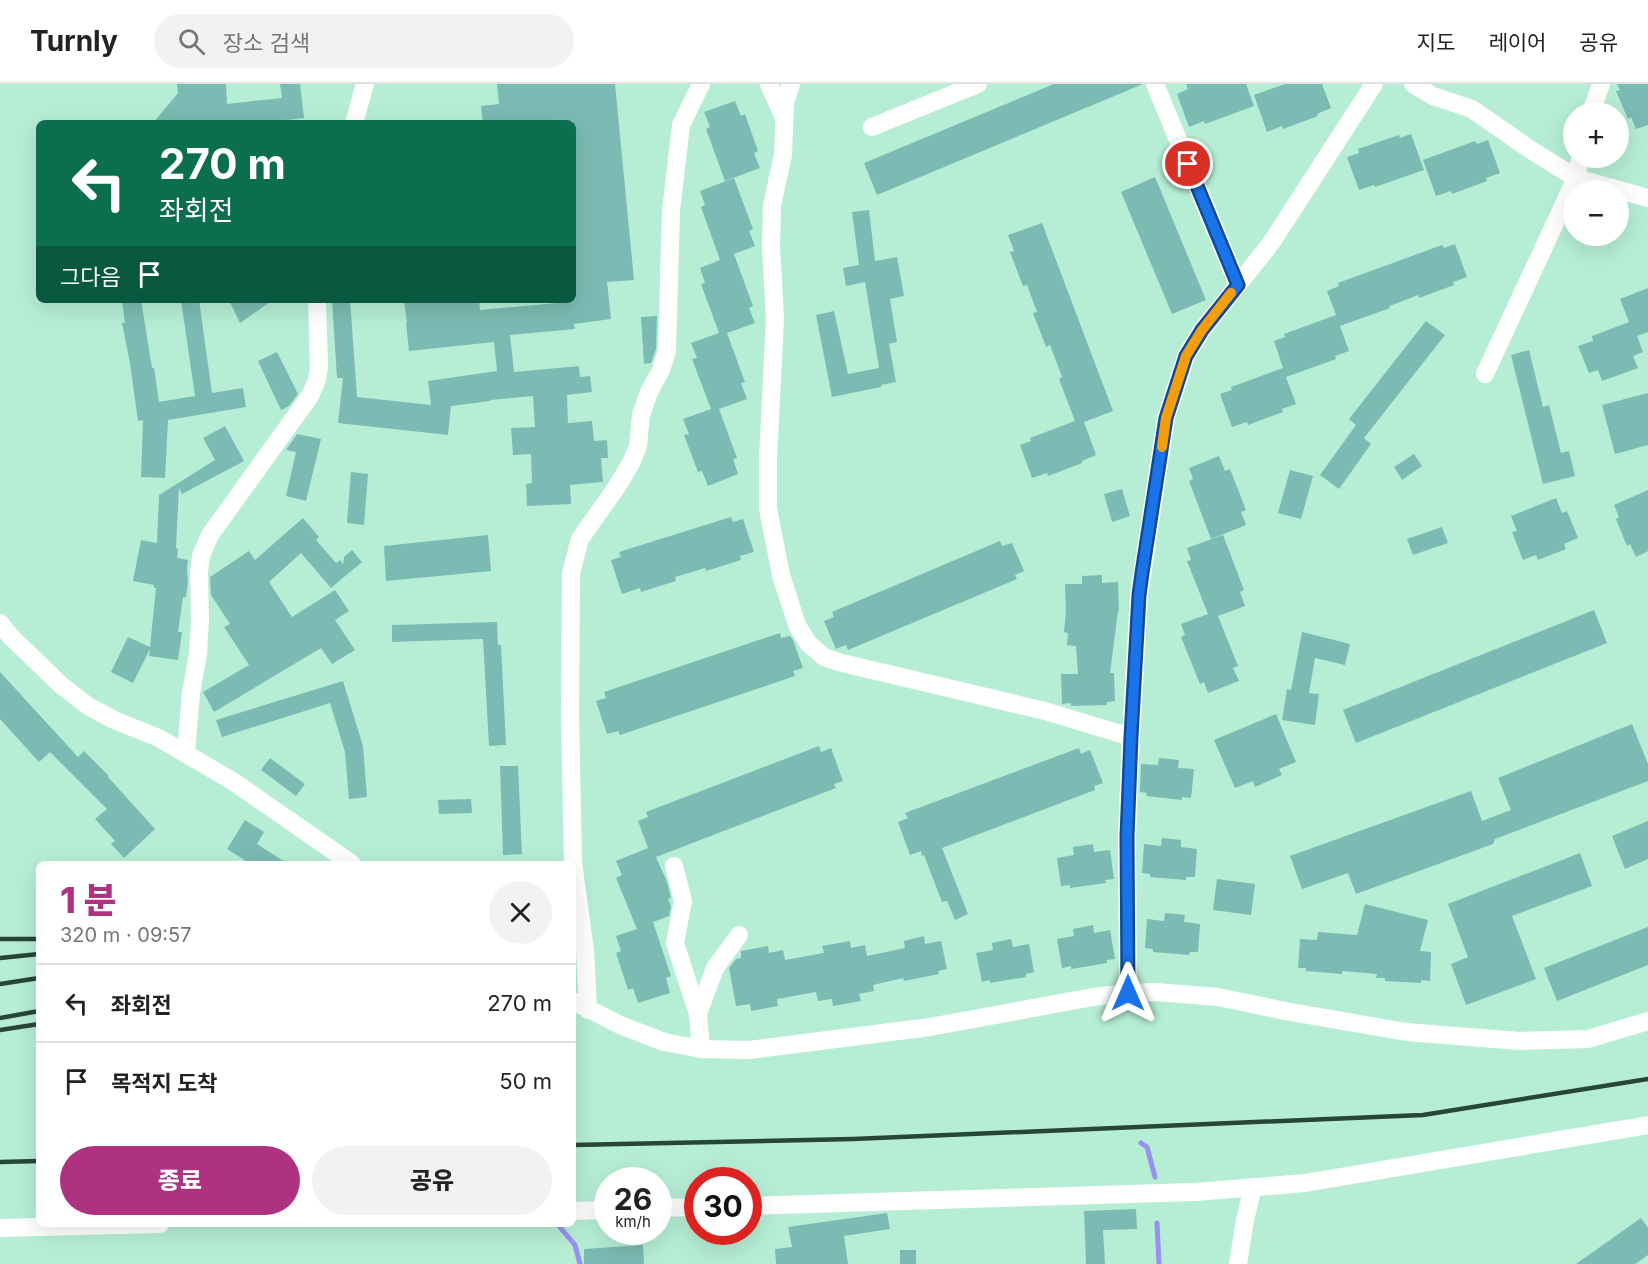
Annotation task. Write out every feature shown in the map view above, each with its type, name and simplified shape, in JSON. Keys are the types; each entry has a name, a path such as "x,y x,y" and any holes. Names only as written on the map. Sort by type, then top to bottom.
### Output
{"street":[{"path":"355,120 365,84"},
{"path":"573,861 570,715 571,573 580,538 631,463 638,446 641,415 667,351 671,212 681,125 701,84"},
{"path":"769,84 784,120"},
{"path":"791,84 785,104 783,155 772,205 771,247 775,319 768,458 768,509 781,575 797,625 808,643 824,657 1045,711 1131,737"},
{"path":"872,127 978,84"},
{"path":"1155,84 1238,285"},
{"path":"1128,993 1127,836 1139,595 1166,418 1186,356 1202,330 1271,243 1374,84"},
{"path":"1413,84 1437,90 1472,109 1576,178 1648,198"},
{"path":"1595,102 1601,84"},
{"path":"1485,374 1576,178 1578,168"},
{"path":"186,753 191,693 198,654 201,556 210,535 310,396 320,367 317,303"},
{"path":"0,622 10,636 52,677 88,706 114,720 159,738 186,753 234,782 348,861"},
{"path":"674,866 683,901 675,943 698,1014 701,1049"},
{"path":"576,884 585,950 580,1005 620,1025 664,1042 701,1049 749,1050 793,1046 930,1027 1093,997 1156,992 1218,997 1406,1032 1519,1041 1588,1039 1648,1021"},
{"path":"698,1014 715,968 739,935"},
{"path":"762,1206 1183,1193 1305,1183 1648,1125"},
{"path":"1238,1264 1253,1187"},
{"path":"576,1211 594,1210"},
{"path":"0,1228 40,1227"}],"building":[{"path":"177,84 226,84 227,104 282,98 280,84 300,84 304,118 156,120 178,93"},
{"path":"497,84 615,84 634,280 607,282 611,319 574,324 575,329 510,335 514,372 579,366 580,377 590,376 592,392 567,395 568,423 592,421 594,441 607,440 608,458 601,458 603,482 570,485 571,504 527,506 526,484 532,483 531,454 513,455 511,428 535,427 533,396 451,406 448,435 338,423 343,378 337,378 332,303 350,303 357,397 431,405 428,381 497,371 494,342 409,351 404,303 479,303 480,310 576,303 576,120 483,120 481,106 499,104"},
{"path":"1054,84 1143,84 877,195 864,163"},
{"path":"1186,84 1246,84 1254,106 1205,124 1204,121 1189,127 1177,94 1188,89"},
{"path":"1285,84 1322,84 1331,108 1317,114 1318,116 1283,129 1282,126 1267,132 1254,95"},
{"path":"1617,84 1648,84 1648,125 1636,129 1631,117 1629,118 1629,102 1621,102 1616,91 1620,90"},
{"path":"735,101 741,116 745,114 758,151 754,153 760,168 725,181 706,129 710,127 704,112"},
{"path":"1411,134 1424,170 1375,187 1374,185 1359,190 1347,157 1359,153 1358,149 1399,135 1400,138"},
{"path":"1488,140 1500,173 1486,178 1487,181 1452,194 1451,191 1436,196 1423,160 1475,141 1477,144"},
{"path":"1155,177 1206,300 1172,314 1121,192"},
{"path":"734,178 753,229 749,231 755,246 734,254 753,306 749,308 755,323 727,333 745,382 741,383 747,399 719,409 737,458 733,459 738,474 708,486 702,471 698,472 684,435 689,434 683,419 711,409 692,359 697,358 691,343 719,333 701,284 705,283 700,268 720,260 701,207 705,205 700,191"},
{"path":"869,210 875,261 897,257 904,296 890,299 897,342 889,344 896,382 832,397 816,315 834,311 848,374 879,368 865,282 846,286 843,268 859,265 852,212"},
{"path":"1042,223 1113,411 1084,422 1096,455 1048,476 1047,473 1032,478 1020,445 1031,441 1030,438 1075,421 1059,379 1062,377 1050,345 1046,347 1033,313 1037,312 1027,285 1023,286 1010,252 1014,251 1008,235"},
{"path":"1455,244 1467,277 1453,282 1454,285 1419,298 1418,295 1340,326 1349,351 1335,356 1336,359 1286,377 1296,404 1282,409 1283,412 1248,425 1247,422 1232,427 1220,394 1232,390 1231,387 1283,368 1274,341 1285,337 1284,334 1336,315 1327,291 1339,286 1338,283 1442,245 1444,248"},
{"path":"1648,288 1648,332 1637,336 1643,352 1633,356 1638,368 1602,381 1598,370 1589,373 1578,346 1593,341 1592,336 1629,322 1620,299"},
{"path":"122,303 141,303 159,402 195,396 181,303 199,303 212,393 243,388 246,407 168,420 165,478 141,477 143,420 138,421 122,323 125,323"},
{"path":"230,303 269,303 240,323"},
{"path":"657,316 656,349 651,363 644,364 641,317"},
{"path":"1426,321 1445,335 1364,438 1371,444 1339,489 1320,475 1356,425 1349,419"},
{"path":"1529,350 1543,407 1549,405 1561,453 1569,451 1575,476 1543,484 1511,355"},
{"path":"277,352 298,394 289,406 281,410 258,361"},
{"path":"1648,393 1648,445 1615,454 1602,405"},
{"path":"225,426 244,461 182,494 179,488 176,548 178,549 177,558 188,560 188,582 186,597 183,597 178,632 182,632 178,660 149,656 150,649 133,683 111,672 128,637 150,647 156,588 154,585 133,581 141,540 157,543 159,495 215,460 203,438"},
{"path":"297,434 321,439 306,501 286,496 296,452 286,450"},
{"path":"1414,454 1422,466 1402,480 1394,467"},
{"path":"1219,456 1225,471 1230,469 1246,510 1241,512 1246,525 1211,539 1189,481 1193,479 1189,468"},
{"path":"1290,470 1313,476 1301,519 1278,513"},
{"path":"351,472 368,474 364,525 347,523"},
{"path":"1122,489 1130,516 1112,522 1104,494"},
{"path":"1648,490 1648,551 1636,557 1630,544 1627,546 1616,519 1619,517 1614,505"},
{"path":"1556,498 1562,513 1567,511 1578,538 1564,544 1566,549 1538,560 1536,555 1523,560 1512,532 1517,531 1511,516"},
{"path":"731,517 733,522 743,519 754,552 740,556 741,560 706,571 705,568 675,577 676,581 641,592 640,588 622,594 611,560 621,557 619,552"},
{"path":"303,518 319,537 316,540 336,563 340,560 343,564 344,557 352,550 362,562 331,588 301,553 269,582 292,617 335,590 349,611 335,620 355,650 332,664 321,648 214,712 203,692 249,665 224,627 230,624 211,595 210,577 249,551 255,560"},
{"path":"1442,527 1448,543 1413,555 1407,539"},
{"path":"488,535 491,571 386,581 384,546"},
{"path":"1223,535 1244,590 1240,592 1245,606 1218,616 1238,666 1233,668 1239,681 1208,693 1204,682 1200,684 1181,637 1185,635 1181,624 1208,614 1187,561 1191,560 1187,548"},
{"path":"1000,541 1002,546 1012,543 1024,571 1015,575 1017,579 848,650 846,645 836,649 824,621 834,617 832,612"},
{"path":"1102,575 1102,583 1118,582 1119,611 1110,673 1114,673 1115,701 1107,702 1107,705 1062,704 1061,674 1078,674 1076,646 1067,645 1068,633 1064,632 1065,584 1082,584 1082,576"},
{"path":"1594,610 1607,643 1356,743 1343,710"},
{"path":"497,622 498,645 501,645 506,745 489,746 483,639 392,642 392,625"},
{"path":"1302,632 1350,644 1345,665 1315,658 1309,693 1319,694 1315,725 1282,720 1287,689 1291,690"},
{"path":"780,633 781,638 790,636 793,640 803,668 793,671 795,676 620,735 618,731 607,734 596,701 606,698 604,692"},
{"path":"0,672 78,757 84,751 109,776 155,829 124,858 111,844 115,841 95,819 107,809 50,752 39,762 0,719"},
{"path":"343,681 363,746 367,797 349,799 345,752 330,703 222,737 216,720"},
{"path":"1276,714 1296,762 1279,769 1282,775 1255,787 1253,781 1235,788 1214,740"},
{"path":"1632,724 1648,764 1648,781 1495,839 1493,844 1356,894 1348,873 1302,889 1290,856 1471,791 1482,821 1511,810 1498,778"},
{"path":"819,746 821,752 831,748 843,781 834,784 836,788 656,857 671,898 668,899 671,906 669,916 653,922 671,976 666,978 670,993 638,1003 633,988 628,990 616,953 621,951 616,936 637,929 616,878 622,875 616,861 648,848 638,821 648,817 646,812"},
{"path":"1079,748 1081,754 1090,750 1103,783 1094,786 1095,790 942,848 968,914 955,920 947,901 942,902 924,855 922,856 921,851 910,855 898,822 908,818 905,813"},
{"path":"270,758 305,784 296,796 261,770"},
{"path":"1159,758 1179,760 1178,768 1194,769 1191,798 1182,797 1182,800 1146,796 1147,793 1140,792 1141,764 1158,765"},
{"path":"500,766 518,766 522,854 503,855"},
{"path":"471,799 472,813 439,814 438,800"},
{"path":"245,820 264,832 257,844 283,861 246,861 227,849"},
{"path":"1648,821 1648,859 1625,869 1612,836"},
{"path":"1162,838 1181,840 1181,847 1197,849 1195,877 1186,877 1186,880 1150,877 1150,874 1142,873 1144,844 1161,846"},
{"path":"1093,844 1094,852 1110,850 1114,879 1105,880 1106,883 1070,888 1070,885 1061,886 1057,858 1074,855 1073,847"},
{"path":"1580,853 1592,886 1512,916 1536,979 1466,1005 1451,964 1468,957 1448,904"},
{"path":"1217,879 1255,884 1251,915 1213,910"},
{"path":"1365,904 1428,920 1420,951 1431,952 1430,981 1421,980 1421,983 1385,981 1385,978 1376,978 1377,974 1342,971 1342,974 1306,971 1306,968 1298,968 1300,939 1317,940 1318,932 1357,935"},
{"path":"1165,913 1185,915 1184,922 1200,924 1198,952 1190,952 1189,955 1153,952 1153,949 1145,948 1147,919 1164,921"},
{"path":"1093,925 1094,933 1110,930 1115,959 1107,960 1107,963 1071,969 1071,966 1062,968 1057,939 1074,936 1073,929"},
{"path":"1648,927 1648,965 1557,1001 1544,968"},
{"path":"924,936 925,944 941,941 947,969 938,971 939,974 904,981 903,978 873,985 874,991 859,994 861,1001 833,1006 832,999 818,1001 816,992 777,999 778,1006 751,1011 750,1004 736,1006 729,968 736,959 741,958 741,951 768,946 769,953 783,950 785,960 824,953 822,946 850,941 851,948 865,945 867,956 905,948 904,941"},
{"path":"1011,939 1013,947 1029,944 1034,972 1026,974 1026,977 990,983 990,980 982,982 976,953 993,950 992,943"},
{"path":"1136,1209 1137,1229 1103,1230 1105,1264 1086,1264 1084,1211"},
{"path":"887,1213 890,1229 844,1236 848,1264 776,1264 775,1249 792,1247 788,1227"},
{"path":"1641,1218 1648,1228 1648,1255 1635,1264 1576,1264"},
{"path":"643,1245 644,1264 584,1264 584,1249"},
{"path":"900,1250 916,1250 916,1264 900,1264"}],"waterway":[{"path":"1141,1143 1147,1147 1155,1177"},
{"path":"1157,1223 1159,1264"},
{"path":"560,1227 575,1245 580,1264"}],"railway":[{"path":"0,939 36,939"},
{"path":"0,958 36,954"},
{"path":"0,984 36,978"},
{"path":"0,1018 36,1012"},
{"path":"0,1030 36,1024"},
{"path":"576,1145 853,1139 1423,1115 1648,1079"},
{"path":"0,1162 36,1161"}],"slow traffic":[{"path":"1162,447 1166,418 1186,356 1202,330 1231,293"}],"route":[{"path":"1128,993 1127,836 1139,595 1166,418 1186,356 1202,330 1238,285 1188,164"}]}
